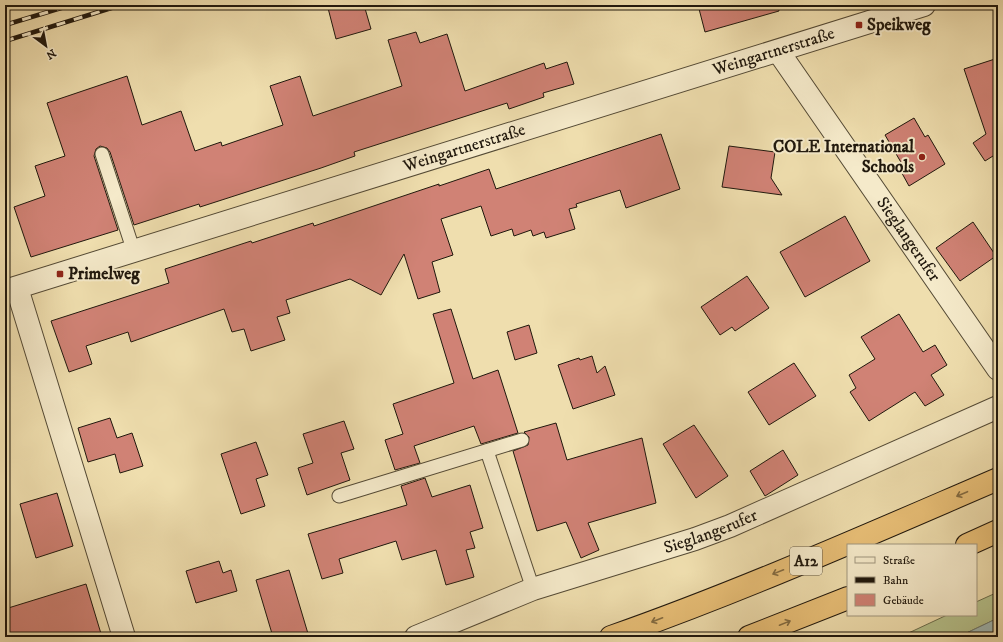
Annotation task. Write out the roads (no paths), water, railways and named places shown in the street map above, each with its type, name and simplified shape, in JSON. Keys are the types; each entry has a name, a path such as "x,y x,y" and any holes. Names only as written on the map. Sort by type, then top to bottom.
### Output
{"highway":[{"name":"A12","path":"611,637 656,621 825,553 998,478"},
{"path":"969,544 998,531"},
{"path":"749,637 847,598"}],"street":[{"name":"Weingartnerstraße","path":"11,290 924,5"},
{"name":"Sieglangerufer","path":"778,51 998,369"},
{"path":"11,290 124,637"},
{"name":"Sieglangerufer","path":"416,637 533,589 695,539 730,526 998,407"}],"lane":[{"path":"102,154 134,252"},
{"path":"339,496 522,440"},
{"path":"487,451 533,589"}],"water":[{"path":"998,618 998,637 958,637"}],"railway":[{"path":"5,25 71,5"},
{"path":"5,41 121,5"}],"place":[{"name":"Speikweg","path":"859,25"},
{"name":"COLE International Schools","path":"922,157"},
{"name":"Primelweg","path":"60,274"}]}
